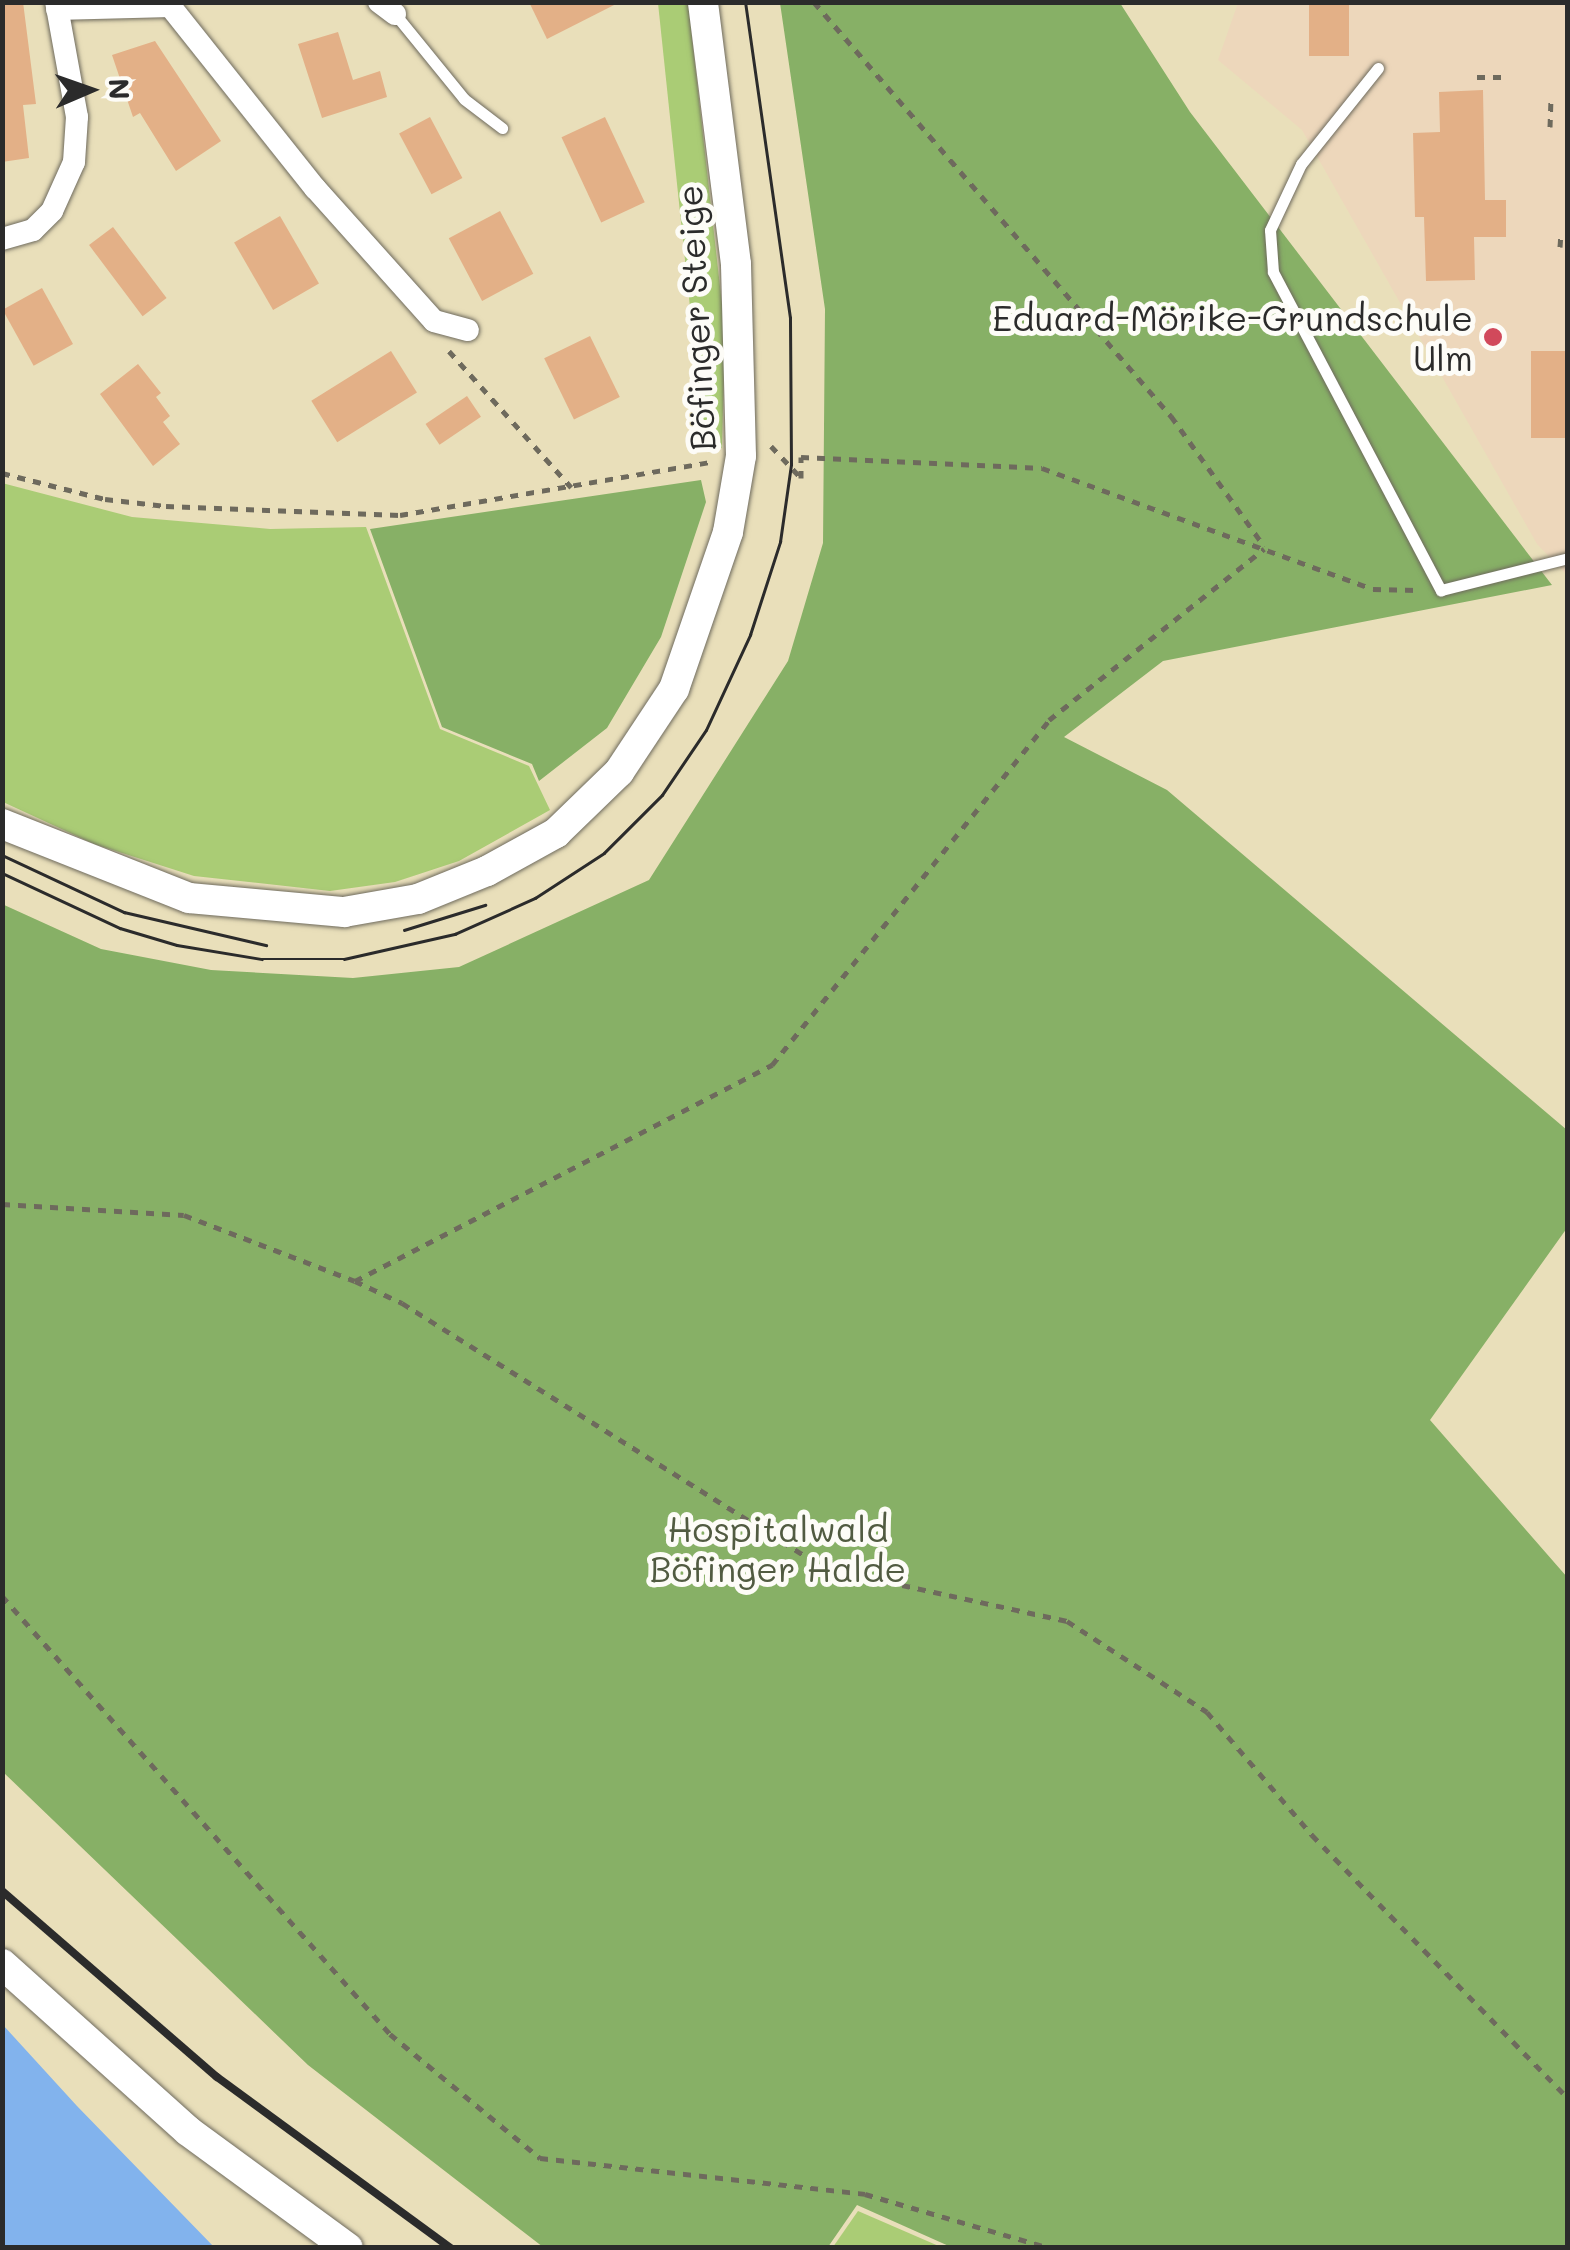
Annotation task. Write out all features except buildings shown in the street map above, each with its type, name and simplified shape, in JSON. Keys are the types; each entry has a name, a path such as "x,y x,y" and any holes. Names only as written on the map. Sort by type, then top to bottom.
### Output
{"street":[{"name":"Böfinger Steige","path":"2,824 189,898 275,910 344,912 418,899 488,871 556,833 619,772 674,689 723,550 741,456 736,264 703,2"},
{"path":"2,240 33,230 52,211 74,162 77,117 56,6 177,4 303,174 434,321 468,330"},
{"path":"2,1964 188,2131 348,2248"}],"lane":[{"path":"387,8 464,100 502,128"},
{"path":"1378,68 1301,164 1270,230 1273,272 1441,590 1568,558"}],"path":[{"path":"814,2 1172,416 1266,548"},
{"path":"1477,77 1502,77"},
{"path":"1550,101 1550,127"},
{"path":"1560,247 1561,233"},
{"path":"434,321 454,360 573,488"},
{"path":"2,472 105,499 247,513 400,514 573,488 741,456 761,456 762,438 802,478 801,457 1042,468 1373,589 1441,590"},
{"path":"355,1281 772,1064 1049,720 1266,548"},
{"path":"2,1204 184,1215 355,1281 402,1302 824,1568 1066,1621 1207,1712 1312,1835 1568,2098"},
{"path":"2,1596 390,2034 540,2158 865,2194 1050,2248"}],"shaded area":[{"name":"Eduard-Mörike-Grundschule Ulm","path":"1238,3 1567,3 1567,575 1537,544 1302,130 1218,60"}],"green space":[{"path":"658,3 688,3 725,331 722,448 705,450"},
{"name":"Hospitalwald Böfinger Halde","path":"780,3 1120,3 1190,112 1552,585 1163,661 1064,737 1167,790 1567,1130 1567,1228 1430,1420 1567,1577 1567,2247 951,2247 857,2205 828,2247 543,2247 308,2065 3,1772 2,904 101,949 211,970 353,978 459,967 649,880 788,661 823,543 825,309"},
{"path":"701,480 706,502 661,637 607,728 539,781 532,764 442,727 370,529"},
{"path":"2,483 132,517 270,529 366,527 440,729 529,766 550,810 459,861 395,882 330,891 194,876 94,844 3,802"},
{"path":"858,2211 941,2247 833,2247"}],"water":[{"path":"3,2025 77,2106 214,2247 3,2247"}],"tram line":[{"path":"2,873 120,928 177,945 262,959 344,959 455,934 535,898 604,853 662,795 706,730 750,635 780,542 791,465 790,318 745,2"},
{"path":"2,855 124,912 266,945"},
{"path":"404,930 485,905"}],"railway":[{"path":"2,1891 217,2077 451,2248"}],"place":[{"name":"Eduard-Mörike-Grundschule Ulm","path":"1493,337"}]}
